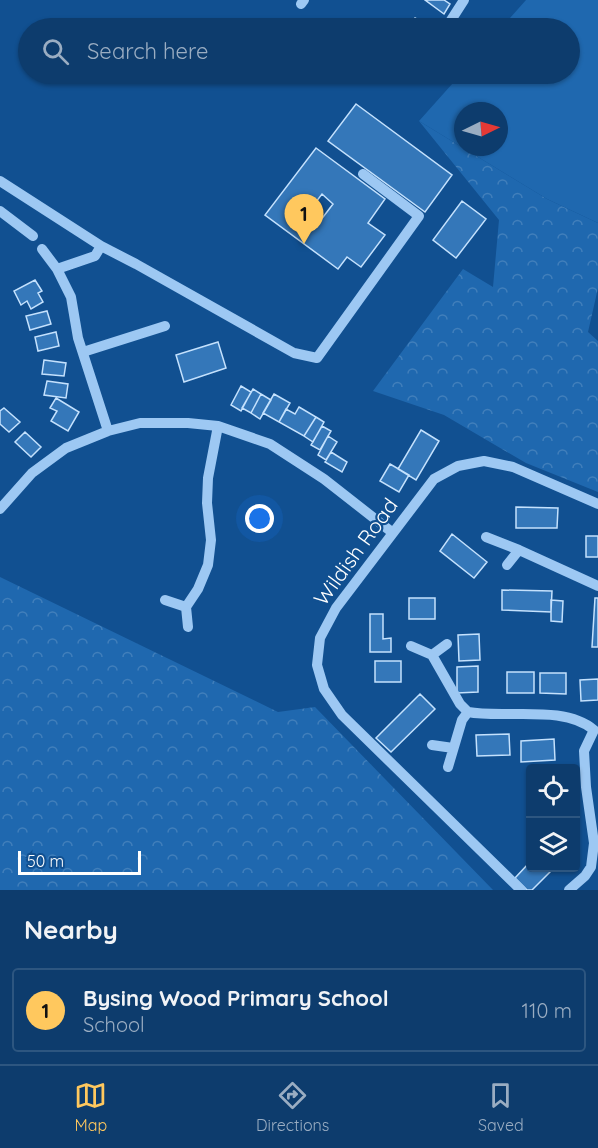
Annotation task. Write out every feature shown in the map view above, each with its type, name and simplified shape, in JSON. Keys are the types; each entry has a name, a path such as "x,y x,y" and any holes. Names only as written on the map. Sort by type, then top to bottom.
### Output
{"street":[{"path":"452,18 464,0"},
{"path":"0,181 101,246 294,353 317,358 419,216 363,174"},
{"path":"0,211 33,236"},
{"path":"57,269 94,256 101,246"},
{"path":"42,249 57,269 71,297 82,352 108,431"},
{"path":"82,352 165,326"},
{"path":"0,509 32,473 66,448 108,431 140,423 188,423 218,426 270,444 324,479 393,532"},
{"path":"188,627 186,607 198,589 207,565 211,540 207,503 208,478 218,426"},
{"name":"Wildish Road","path":"521,890 342,715 324,689 317,665 320,638 336,608 434,479 458,466 484,461 513,467 598,504"},
{"path":"486,537 598,586"},
{"path":"507,565 519,550"},
{"path":"165,600 186,607"},
{"path":"432,656 447,644"},
{"path":"411,646 432,656 460,704 468,712 541,714 569,719 596,730 584,752 595,867 569,890"},
{"path":"448,767 462,720 468,712"},
{"path":"432,745 453,748"}],"green space":[{"path":"526,0 598,0 598,223 547,199 476,156 508,156 508,102 454,102 454,142 419,121 452,84 580,84 580,18 510,18"},
{"path":"419,121 454,142 454,156 476,156 547,199 598,223 598,288 588,332 598,341 598,492 526,463 444,415 373,391 463,269 493,287 499,220"},
{"path":"0,577 278,712 315,707 493,890 0,890"}],"building":[{"path":"425,0 444,0 450,4 444,14"},
{"path":"356,104 452,175 425,212 328,141"},
{"path":"316,148 385,199 368,223 385,235 361,267 347,257 338,269 265,215","holes":["322,194 333,204 314,229 302,220"]},
{"path":"462,201 486,219 456,258 433,240"},
{"path":"35,280 42,291 38,293 43,302 31,309 27,301 21,305 14,291"},
{"path":"47,311 51,324 30,330 26,316"},
{"path":"56,332 59,346 38,351 35,337"},
{"path":"218,342 226,368 184,382 176,355"},
{"path":"44,360 66,363 64,376 42,374"},
{"path":"47,381 68,384 66,398 44,395"},
{"path":"241,386 251,392 241,411 231,405"},
{"path":"253,389 261,394 251,413 242,408"},
{"path":"261,394 271,400 260,419 251,413"},
{"path":"274,394 290,403 279,422 263,413"},
{"path":"56,398 79,412 68,431 51,421 57,411 50,408"},
{"path":"299,407 316,417 304,436 279,422 286,409 295,414"},
{"path":"4,408 20,422 9,432 0,424 0,411"},
{"path":"316,417 324,422 313,442 304,436"},
{"path":"322,426 331,431 320,450 311,445"},
{"path":"421,430 439,441 416,480 398,469"},
{"path":"25,432 41,447 31,457 15,442"},
{"path":"328,436 337,442 326,460 318,455"},
{"path":"331,452 347,462 342,472 325,462"},
{"path":"390,464 409,475 399,492 380,481"},
{"path":"516,507 558,508 557,528 516,528"},
{"path":"452,534 487,562 474,578 440,551"},
{"path":"586,536 598,536 598,557 586,557"},
{"path":"502,590 552,591 551,612 502,610"},
{"path":"409,598 435,598 435,619 409,619"},
{"path":"595,598 598,598 598,647 592,647"},
{"path":"551,600 563,601 562,622 551,621"},
{"path":"370,614 383,614 383,639 391,638 391,652 370,652"},
{"path":"479,634 480,660 459,661 458,635"},
{"path":"375,661 401,661 401,682 375,682"},
{"path":"478,666 478,692 457,693 457,667"},
{"path":"507,672 534,672 534,693 507,693"},
{"path":"540,673 566,673 566,694 540,693"},
{"path":"598,679 598,700 581,701 580,680"},
{"path":"420,694 435,709 391,752 376,738"},
{"path":"509,734 510,755 477,756 476,735"},
{"path":"554,739 555,760 521,762 521,741"},
{"path":"526,866 526,872 550,872 532,890 527,890 515,878"}],"place":[{"name":"Bysing Wood Primary School","path":"304,244"}]}
